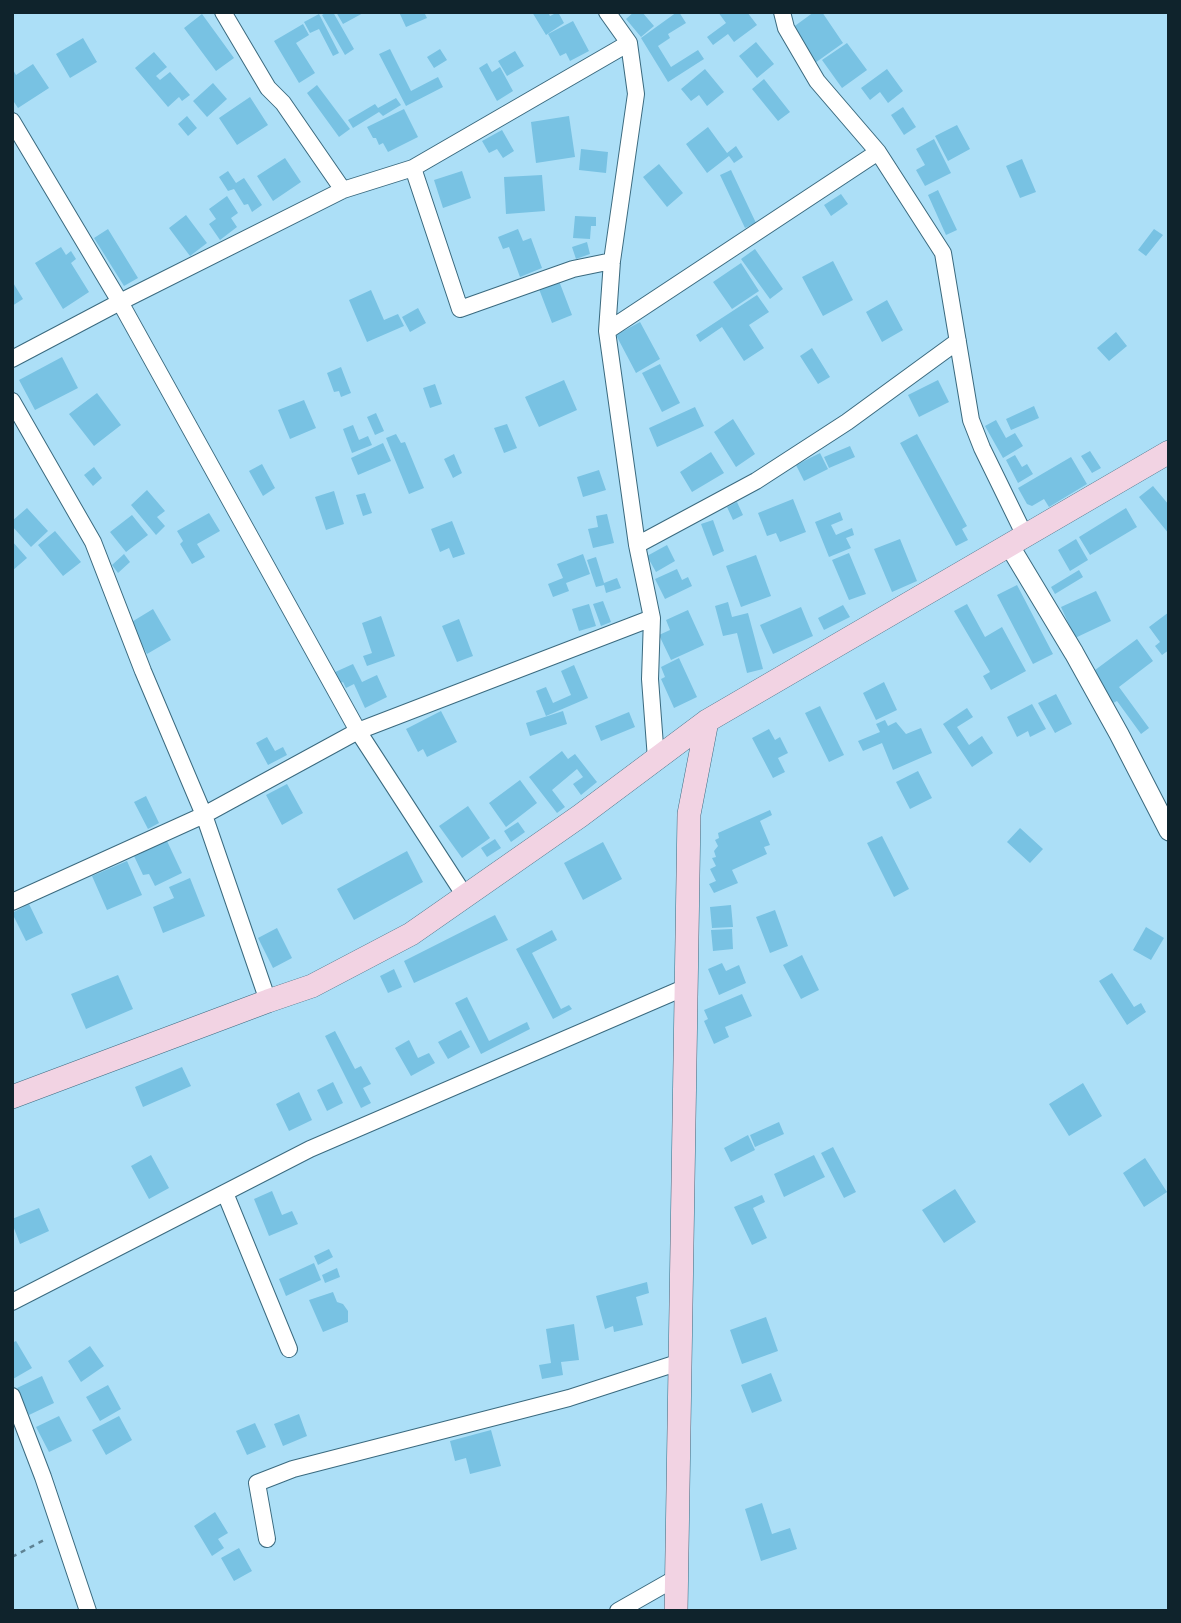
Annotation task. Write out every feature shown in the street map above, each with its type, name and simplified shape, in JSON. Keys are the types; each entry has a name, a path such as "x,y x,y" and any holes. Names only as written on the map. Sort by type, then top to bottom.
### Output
{"main road":[{"path":"12,1097 312,986 411,934 580,816 707,721 1169,452"},
{"path":"676,1611 689,814 707,721"}],"street":[{"path":"223,12 268,88 283,103 343,190"},
{"path":"607,12 629,43 636,94 612,261 607,331 637,545 652,618 650,679 656,759"},
{"path":"782,12 786,28 817,81 878,152 943,253 971,420 1017,541 1169,831"},
{"path":"12,359 343,190 413,168 629,43"},
{"path":"12,121 120,302 358,731 465,896"},
{"path":"607,331 878,152"},
{"path":"413,168 460,309 573,269 612,261"},
{"path":"637,545 756,481 847,422 958,341"},
{"path":"12,401 93,542 143,671 204,815 268,1001"},
{"path":"12,902 204,815 358,731 652,618"},
{"path":"12,1302 310,1149 686,986"},
{"path":"225,1193 289,1349"},
{"path":"267,1539 257,1483 293,1469 569,1398 680,1362"},
{"path":"12,1396 43,1477 88,1611"},
{"path":"618,1611 676,1578"}],"path":[{"path":"12,1557 61,1531"}],"building":[{"path":"333,12 354,49 345,55 322,15"},
{"path":"336,12 365,12 343,24"},
{"path":"399,12 424,12 427,18 406,27"},
{"path":"532,12 548,12 550,16 558,12 564,23 546,35"},
{"path":"634,12 642,12 654,26 641,37 626,19"},
{"path":"677,12 686,23 668,34 670,38 658,46 671,67 698,50 704,59 668,82 641,38"},
{"path":"718,12 747,12 757,25 734,42 728,34 713,45 707,37 726,23"},
{"path":"814,12 822,12 843,43 815,63 792,28"},
{"path":"202,14 234,58 216,71 184,28"},
{"path":"319,14 339,53 333,56 319,29 310,33 304,22"},
{"path":"573,21 589,51 570,61 566,53 560,56 548,34"},
{"path":"303,24 309,35 296,43 315,73 299,83 274,41"},
{"path":"83,38 97,62 70,78 56,54"},
{"path":"756,42 774,64 757,78 739,56"},
{"path":"847,43 867,70 842,88 822,60"},
{"path":"390,49 411,91 438,77 443,87 406,106 379,54"},
{"path":"440,49 447,60 434,68 427,57"},
{"path":"515,51 524,66 507,76 498,61"},
{"path":"154,52 167,67 156,76 160,80 170,72 190,95 182,101 179,97 168,107 135,68"},
{"path":"487,63 492,72 500,67 513,91 497,101 479,68"},
{"path":"33,64 49,88 18,108 12,99 12,68 16,75"},
{"path":"705,69 724,92 707,106 699,95 691,101 681,89"},
{"path":"887,69 903,91 888,103 880,92 870,100 861,88"},
{"path":"764,79 790,112 778,121 752,89"},
{"path":"213,83 227,99 207,117 193,101"},
{"path":"317,85 350,129 339,137 307,93"},
{"path":"250,97 268,125 237,145 219,118"},
{"path":"396,98 401,105 383,116 379,112 353,128 348,120 375,104 378,108"},
{"path":"903,107 916,127 904,135 891,115"},
{"path":"404,109 418,137 388,152 383,143 379,145 376,138 373,138 367,127"},
{"path":"187,116 197,128 188,136 178,124"},
{"path":"569,116 575,157 536,163 531,122"},
{"path":"957,125 970,149 948,161 935,136"},
{"path":"708,127 727,153 736,146 743,157 734,163 729,156 707,173 686,144"},
{"path":"502,130 514,151 503,158 497,149 489,153 482,141"},
{"path":"934,139 951,173 925,186 916,170 925,165 916,149"},
{"path":"581,149 608,152 606,173 579,170"},
{"path":"285,158 301,182 273,201 257,176"},
{"path":"1022,159 1036,192 1020,198 1006,166"},
{"path":"659,164 683,193 667,207 643,177"},
{"path":"731,170 756,223 745,228 720,175"},
{"path":"228,171 236,183 244,178 262,205 252,212 234,189 228,191 219,177"},
{"path":"462,171 471,198 443,208 434,180"},
{"path":"542,175 545,211 506,214 504,177"},
{"path":"938,190 957,230 946,235 928,195"},
{"path":"841,194 848,204 831,216 824,205"},
{"path":"227,196 238,213 231,218 237,227 220,240 209,224 216,219 209,209"},
{"path":"186,215 207,243 190,256 169,228"},
{"path":"575,216 596,217 596,226 591,226 590,239 573,238"},
{"path":"108,229 138,278 124,286 94,238"},
{"path":"518,229 523,241 531,238 542,268 520,277 509,247 503,249 498,237"},
{"path":"1154,229 1163,235 1146,256 1138,250"},
{"path":"587,242 590,254 576,259 572,247"},
{"path":"61,247 66,255 71,251 76,259 71,263 89,292 63,309 35,263"},
{"path":"755,249 783,289 770,299 741,259"},
{"path":"833,261 853,300 823,316 802,277"},
{"path":"741,263 759,291 732,309 713,282"},
{"path":"12,281 23,299 12,306"},
{"path":"559,281 572,315 552,323 539,289"},
{"path":"371,290 384,320 398,314 404,326 367,342 349,300"},
{"path":"757,295 769,312 749,325 764,348 744,361 722,327 700,342 696,335"},
{"path":"887,300 903,330 882,342 866,312"},
{"path":"418,308 426,323 410,332 402,317"},
{"path":"640,322 660,359 636,373 616,335"},
{"path":"1116,332 1127,346 1109,361 1097,348"},
{"path":"812,348 830,377 818,384 800,356"},
{"path":"62,357 78,388 35,410 19,380"},
{"path":"660,364 680,403 662,412 642,373"},
{"path":"341,367 351,393 341,397 339,391 334,392 327,373"},
{"path":"564,380 577,410 539,427 525,397"},
{"path":"938,380 949,402 919,417 908,395"},
{"path":"435,384 442,404 430,408 423,388"},
{"path":"97,393 121,425 94,446 69,414"},
{"path":"304,400 316,428 290,439 278,410"},
{"path":"1034,406 1039,418 1011,430 1006,419"},
{"path":"695,407 704,426 657,447 649,428"},
{"path":"376,413 384,431 375,435 367,417"},
{"path":"733,419 755,454 736,467 714,432"},
{"path":"996,420 1006,438 1015,433 1023,446 1003,458 985,426"},
{"path":"507,424 517,448 504,453 494,428"},
{"path":"353,425 359,440 368,436 372,445 352,453 343,429"},
{"path":"396,434 401,443 405,442 424,488 409,494 386,438"},
{"path":"917,434 967,526 962,529 968,540 956,546 900,443"},
{"path":"383,443 391,461 358,475 351,458"},
{"path":"850,446 855,457 829,468 824,457"},
{"path":"1090,451 1101,468 1092,473 1081,456"},
{"path":"711,452 724,473 692,492 680,472"},
{"path":"820,453 828,469 804,481 796,465"},
{"path":"454,454 462,473 453,478 444,459"},
{"path":"1015,455 1022,467 1027,464 1033,474 1018,483 1006,460"},
{"path":"1071,457 1087,484 1049,507 1044,499 1032,506 1027,504 1018,488"},
{"path":"262,464 275,488 263,496 249,471"},
{"path":"94,467 102,478 93,486 84,475"},
{"path":"599,470 606,490 583,497 577,477"},
{"path":"1153,486 1169,505 1169,534 1139,497"},
{"path":"147,490 165,511 157,517 165,526 156,535 131,505"},
{"path":"334,491 344,524 326,530 315,497"},
{"path":"365,493 372,513 363,516 356,495"},
{"path":"793,499 806,532 780,542 776,533 767,536 758,513"},
{"path":"737,502 743,515 733,520 727,507"},
{"path":"27,508 48,531 31,547 12,526 12,521"},
{"path":"1126,508 1137,527 1090,555 1079,537"},
{"path":"840,512 843,520 831,525 836,535 852,528 854,535 846,538 851,548 829,557 815,522"},
{"path":"209,513 220,531 197,544 205,557 192,564 180,544 183,541 177,531"},
{"path":"607,514 614,543 593,548 588,529 598,527 596,516"},
{"path":"132,515 148,535 126,552 110,532"},
{"path":"713,520 724,551 713,556 701,524"},
{"path":"452,521 465,554 453,558 449,548 440,552 431,529"},
{"path":"55,531 81,562 63,576 38,545"},
{"path":"900,539 917,581 892,592 874,549"},
{"path":"1076,539 1088,560 1070,571 1058,550"},
{"path":"12,541 27,558 12,571"},
{"path":"667,545 675,561 656,572 647,556"},
{"path":"849,553 866,594 849,600 832,560"},
{"path":"124,554 130,562 118,573 112,565"},
{"path":"583,554 590,574 566,583 569,591 553,597 548,584 563,578 557,564"},
{"path":"756,555 771,596 741,607 726,566"},
{"path":"596,557 604,583 617,578 621,588 606,593 604,585 596,587 587,560"},
{"path":"677,569 682,580 688,577 692,586 665,599 655,579"},
{"path":"1079,570 1083,577 1055,594 1051,587"},
{"path":"1017,585 1053,654 1033,664 997,595"},
{"path":"1096,591 1111,621 1075,638 1061,607"},
{"path":"603,601 611,622 601,626 593,604"},
{"path":"728,602 732,617 748,613 763,669 747,673 737,633 723,636 715,606"},
{"path":"589,604 596,626 579,631 572,609"},
{"path":"967,604 985,637 1002,627 1026,671 991,690 983,676 990,672 954,611"},
{"path":"843,605 850,617 824,630 818,618"},
{"path":"801,607 813,636 773,654 760,625"},
{"path":"153,609 171,640 147,654 130,623"},
{"path":"688,610 704,645 671,660 659,635 670,630 666,620"},
{"path":"1169,612 1169,650 1162,655 1155,646 1160,642 1149,627"},
{"path":"381,616 395,656 367,666 363,656 372,653 362,623"},
{"path":"459,619 473,656 457,662 442,626"},
{"path":"1137,639 1153,661 1119,687 1149,728 1141,734 1117,701 1113,703 1091,673"},
{"path":"679,658 697,697 674,708 661,679 665,677 661,667"},
{"path":"353,664 362,682 377,675 387,697 365,708 354,684 346,688 343,682 338,684 333,673"},
{"path":"574,665 588,698 546,716 536,691 546,687 553,703 571,695 561,671"},
{"path":"884,682 897,710 876,720 863,693"},
{"path":"1056,694 1072,724 1055,733 1038,703"},
{"path":"1032,704 1046,729 1030,737 1028,731 1017,737 1007,717"},
{"path":"820,706 844,755 829,762 805,713"},
{"path":"967,708 973,717 957,727 969,745 982,736 993,753 972,767 943,724"},
{"path":"441,711 457,742 427,757 423,749 418,752 406,729"},
{"path":"563,711 567,724 530,736 526,723"},
{"path":"629,712 635,727 601,741 595,726"},
{"path":"885,720 888,726 896,722 906,734 921,728 932,753 893,770 882,743 863,751 858,741 880,732 876,724"},
{"path":"769,729 775,740 780,737 788,753 778,758 785,772 773,778 752,738"},
{"path":"267,737 275,751 283,747 287,755 268,765 256,743"},
{"path":"562,751 568,759 575,754 597,782 581,795 573,784 583,777 577,769 552,790 565,807 557,813 529,777"},
{"path":"918,771 932,798 910,809 896,782"},
{"path":"520,780 537,803 506,827 489,803"},
{"path":"287,784 303,813 282,825 266,795"},
{"path":"146,796 159,823 148,829 134,802"},
{"path":"468,806 490,838 462,858 439,826"},
{"path":"770,810 772,815 760,821 770,845 764,847 767,854 732,870 738,883 714,893 709,884 716,881 710,869 716,866 712,858 716,857 714,851 718,846 715,840 719,838 718,833"},
{"path":"518,822 525,832 511,842 504,831"},
{"path":"1020,828 1043,849 1030,863 1007,842"},
{"path":"882,836 909,889 894,897 867,843"},
{"path":"495,839 501,848 487,857 481,848"},
{"path":"167,841 182,873 155,886 149,874 143,875 134,856"},
{"path":"603,842 622,879 583,900 564,863"},
{"path":"407,851 423,882 354,920 337,889"},
{"path":"127,861 142,895 107,910 92,876"},
{"path":"190,878 205,916 163,933 153,907 174,898 169,887"},
{"path":"29,904 43,933 26,941 12,913"},
{"path":"731,905 733,927 712,928 710,907"},
{"path":"775,910 788,946 770,953 756,917"},
{"path":"495,915 508,940 414,983 404,961"},
{"path":"1146,927 1164,938 1151,960 1133,950"},
{"path":"277,928 292,958 273,968 258,938"},
{"path":"732,929 733,949 713,951 711,930"},
{"path":"552,930 557,940 532,953 561,1009 569,1005 572,1009 553,1019 516,949"},
{"path":"802,955 819,990 801,999 783,965"},
{"path":"722,963 726,971 739,965 746,983 719,995 708,969"},
{"path":"394,969 402,987 388,993 380,976"},
{"path":"1112,973 1134,1007 1141,1003 1146,1012 1127,1025 1099,981"},
{"path":"118,975 133,1009 86,1029 71,994"},
{"path":"742,994 752,1016 725,1027 729,1037 714,1044 704,1021 708,1019 704,1010"},
{"path":"467,997 489,1041 527,1022 530,1029 481,1054 455,1003"},
{"path":"461,1030 470,1047 448,1059 438,1042"},
{"path":"335,1031 355,1069 361,1066 371,1084 363,1088 371,1103 361,1108 325,1036"},
{"path":"409,1040 418,1058 429,1053 435,1063 411,1076 395,1048"},
{"path":"182,1067 191,1086 143,1107 135,1087"},
{"path":"333,1082 343,1103 327,1111 317,1090"},
{"path":"1083,1083 1102,1116 1069,1136 1049,1104"},
{"path":"299,1092 312,1120 289,1131 276,1104"},
{"path":"779,1122 784,1134 755,1147 750,1135"},
{"path":"748,1135 755,1150 731,1162 724,1148"},
{"path":"833,1147 856,1192 844,1198 821,1153"},
{"path":"151,1155 169,1188 149,1199 131,1166"},
{"path":"814,1155 825,1177 784,1197 774,1174"},
{"path":"1145,1158 1167,1192 1144,1207 1123,1173"},
{"path":"955,1189 976,1222 944,1243 922,1210"},
{"path":"272,1191 282,1215 292,1211 298,1224 269,1236 254,1199"},
{"path":"762,1195 765,1202 753,1208 767,1238 752,1245 734,1207"},
{"path":"39,1208 49,1231 20,1244 12,1219"},
{"path":"329,1249 333,1257 318,1265 314,1256"},
{"path":"314,1263 321,1280 286,1296 279,1279"},
{"path":"337,1268 340,1277 325,1283 322,1275"},
{"path":"647,1282 649,1293 636,1297 643,1325 614,1332 613,1326 605,1329 596,1296"},
{"path":"333,1292 337,1302 343,1304 348,1311 348,1322 323,1332 309,1300"},
{"path":"766,1317 778,1351 742,1364 730,1330"},
{"path":"574,1324 579,1360 561,1362 563,1375 542,1379 539,1365 551,1363 546,1329"},
{"path":"16,1341 32,1368 13,1379 12,1343"},
{"path":"90,1346 104,1366 81,1382 68,1361"},
{"path":"771,1373 782,1401 752,1413 741,1385"},
{"path":"42,1376 54,1403 29,1415 17,1388"},
{"path":"108,1385 121,1409 100,1421 86,1397"},
{"path":"299,1414 307,1436 283,1446 274,1424"},
{"path":"59,1416 72,1441 49,1452 36,1427"},
{"path":"119,1416 132,1440 106,1455 92,1430"},
{"path":"255,1423 266,1447 247,1455 236,1431"},
{"path":"491,1430 501,1466 470,1474 466,1458 455,1461 450,1441"},
{"path":"762,1503 772,1534 790,1528 797,1549 761,1561 745,1509"},
{"path":"215,1512 228,1533 218,1539 224,1548 212,1556 194,1526"},
{"path":"239,1548 252,1571 234,1581 221,1558"}]}
